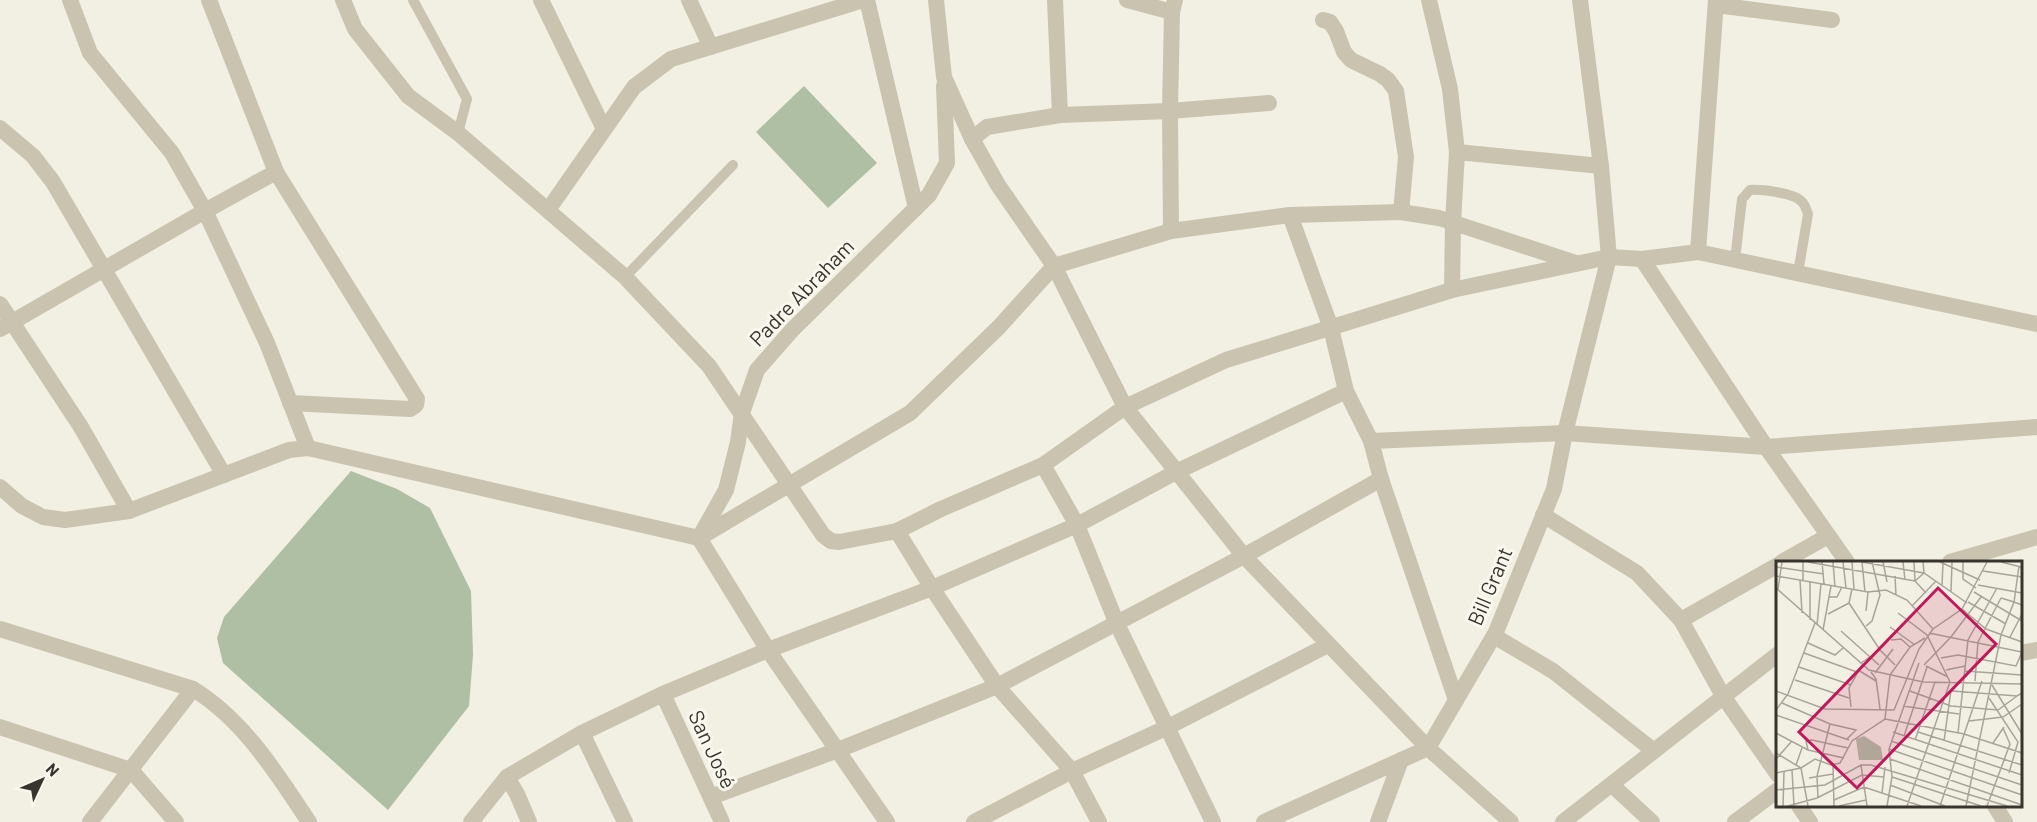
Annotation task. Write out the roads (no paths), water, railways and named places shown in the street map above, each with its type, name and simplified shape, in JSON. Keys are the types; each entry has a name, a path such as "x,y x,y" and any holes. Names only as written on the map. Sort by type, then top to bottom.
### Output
{"street":[{"path":"70,0 90,53 172,153 205,211 267,343 308,448"},
{"path":"209,0 276,172 417,399 416,405 410,409 290,403"},
{"path":"343,0 355,29 408,96 458,133 625,277 709,366 823,535 831,541 840,542 897,531 1042,465 1125,407 1226,360 1452,290 1609,257 1642,259 1698,252 2037,324"},
{"path":"541,0 604,129"},
{"path":"689,0 711,47"},
{"path":"936,0 944,77 972,139 998,186 1054,266 1125,407 1244,556 1428,748 1511,822"},
{"path":"1055,0 1060,115"},
{"path":"1127,0 1174,6 1170,111 1171,231"},
{"path":"1429,0 1450,89 1457,152 1452,290"},
{"name":"Bill Grant","path":"1428,748 1494,636 1554,489 1565,433 1609,257 1601,166 1580,0"},
{"path":"548,210 634,87 671,59 856,1 916,208"},
{"path":"1698,252 1716,3 1832,20"},
{"path":"1323,20 1330,22 1344,52 1351,60 1380,74 1396,91 1406,157 1401,212"},
{"name":"Padre Abraham","path":"699,538 726,490 738,442 742,413 757,370 792,330 929,195 947,163 944,77"},
{"path":"972,139 987,127 1060,115 1170,111 1269,103"},
{"path":"0,128 33,156 52,182 224,475"},
{"path":"1457,152 1601,166"},
{"path":"6,326 276,172"},
{"path":"0,486 22,506 43,517 65,520 129,511 290,450 308,448 699,538 910,413 999,327 1054,266 1171,231 1290,215 1401,212 1453,222 1578,263"},
{"path":"1290,215 1331,328 1346,391 1371,441 1381,479 1456,700"},
{"path":"1642,259 1766,447 1845,561"},
{"path":"0,304 6,326 81,427 129,511"},
{"path":"471,822 507,777 582,733 663,694 768,650 932,588 1077,525 1176,472 1346,391"},
{"path":"1371,441 1565,433 1766,447 2037,427"},
{"path":"1042,465 1077,525 1117,624 1213,822"},
{"path":"711,797 838,750 997,686 1244,556 1381,479"},
{"path":"1543,515 1637,573 1681,620 1723,696 1776,772"},
{"path":"897,531 997,686 1072,771 1099,822"},
{"path":"1784,561 1828,537"},
{"path":"1953,561 2037,537"},
{"path":"699,538 768,650 887,822"},
{"path":"1681,620 1776,566"},
{"path":"0,629 193,689 228,716 267,759 309,822"},
{"path":"1494,636 1552,671 1654,751"},
{"path":"974,822 1328,645"},
{"path":"2022,653 2037,650"},
{"path":"1563,822 1776,656"},
{"path":"90,822 193,689"},
{"name":"San José","path":"663,694 722,822"},
{"path":"0,727 130,770 177,822"},
{"path":"582,733 625,822"},
{"path":"1264,822 1428,748"},
{"path":"1378,822 1401,760"},
{"path":"507,777 529,822"},
{"path":"1612,785 1652,822"},
{"path":"1735,822 1776,791"},
{"path":"1800,807 1810,822"},
{"path":"1996,807 2005,822"}],"lane":[{"path":"413,0 467,99 458,133"},
{"path":"625,277 733,165"},
{"path":"1735,260 1742,199 1750,190 1760,189 1800,199 1805,205 1808,214 1798,273"}]}
